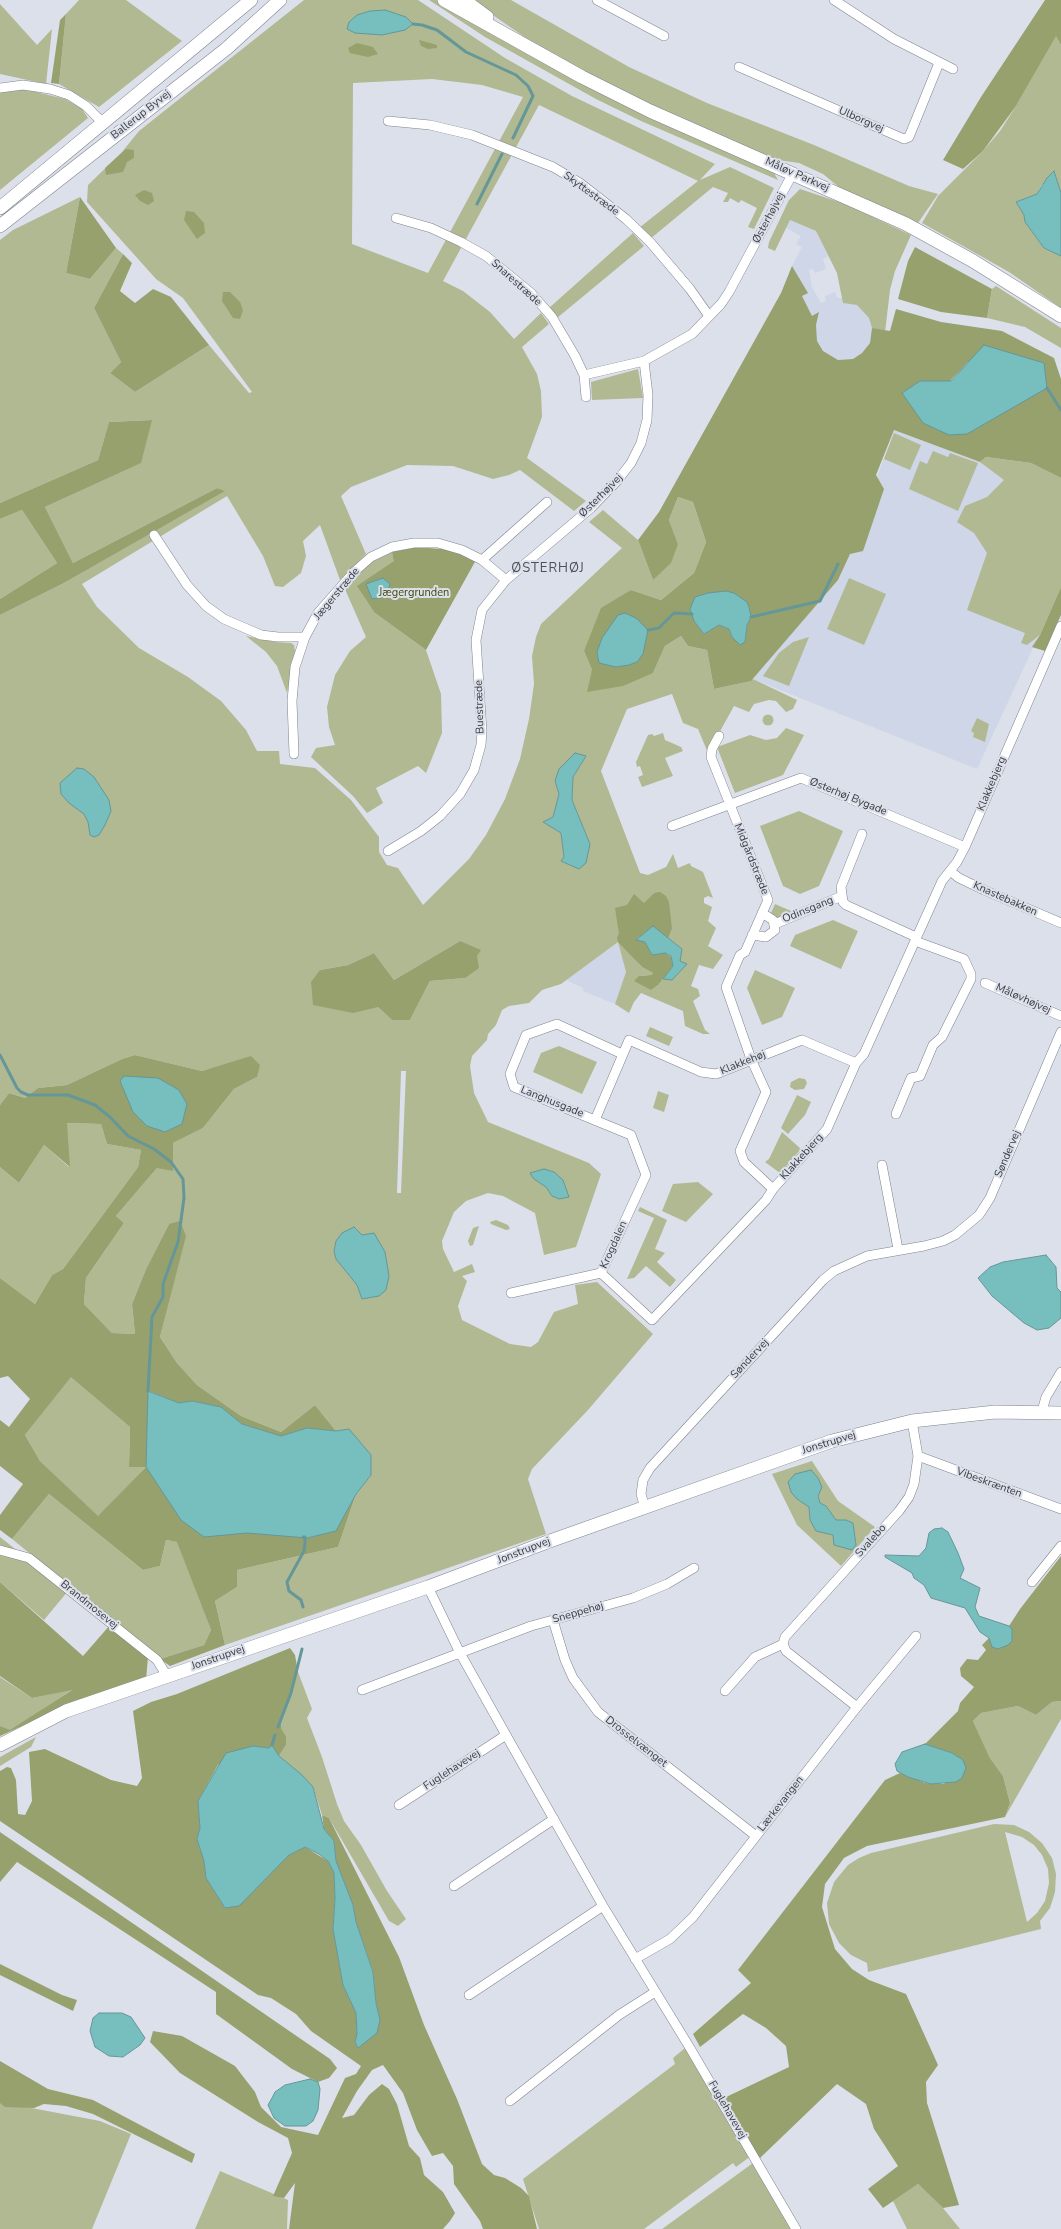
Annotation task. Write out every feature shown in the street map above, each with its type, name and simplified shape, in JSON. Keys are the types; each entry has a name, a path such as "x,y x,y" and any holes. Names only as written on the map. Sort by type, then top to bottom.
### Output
{"street":[{"name":"Ballerup Byvej","path":"0,208 251,0"},
{"name":"Ballerup Byvej","path":"0,226 226,49 280,0"},
{"name":"Måløv Parkvej","path":"444,0 582,77 650,111 906,224 991,272 1061,316"},
{"name":"Måløv Parkvej","path":"464,0 526,46"},
{"path":"597,0 664,36"},
{"path":"834,0 894,39 953,69"},
{"name":"Ulborgvej","path":"740,67 904,139 909,136 939,63"},
{"path":"0,88 24,85 69,95 86,106 102,122"},
{"name":"Skyttestræde","path":"388,121 430,126 472,135 552,167 573,179 626,219 650,242 690,289 709,316"},
{"name":"Østerhøjvej","path":"584,375 644,361 692,334 729,292 793,173"},
{"name":"Snarestræde","path":"396,218 431,228 461,242 486,256 531,293 552,317 575,356 584,375 586,396"},
{"name":"Østerhøjvej","path":"506,580 591,508 618,482 631,464 641,443 647,420 648,396 644,361"},
{"path":"482,560 547,502"},
{"path":"154,535 187,585 206,606 224,619 243,629 261,635 278,637 305,636"},
{"name":"Jægerstræde","path":"294,754 292,701 295,667 305,636 318,613 354,572 371,557 392,547 414,543 438,543 462,550 482,560 506,580"},
{"name":"Buestræde","path":"388,851 421,831 440,816 460,794 474,770 481,745 482,720 476,640 478,622 482,610 506,580"},
{"name":"Klakkebjerg","path":"652,1320 766,1200 773,1189 826,1130 856,1063 864,1054 942,881 957,862 965,847 1061,626"},
{"path":"719,736 712,749 712,757 729,804"},
{"name":"Østerhøj Bygade","path":"672,826 801,778 965,847"},
{"name":"Midgårdstræde","path":"729,804 768,900 745,952 740,955 726,987 751,1059 766,1092 740,1151 744,1162 773,1189"},
{"path":"862,834 841,887 842,896 846,905 916,939 964,959 971,974 971,979 942,1037 933,1045 920,1076 911,1078 896,1114"},
{"name":"Knastebakken","path":"950,871 959,878 978,887 1061,923"},
{"name":"Odinsgang","path":"775,924 842,896"},
{"name":"Midgårdstræde","path":"762,912 770,917 775,924"},
{"path":"752,935 760,938 770,936 775,930 775,924"},
{"name":"Måløvhøjvej","path":"985,983 1061,1016"},
{"name":"Langhusgade","path":"622,1054 557,1024 526,1035 510,1074 514,1087 631,1135 639,1153"},
{"name":"Søndervej","path":"645,1508 641,1494 643,1480 650,1468 823,1280 834,1271 867,1256 924,1246 949,1238 979,1215 986,1205 1061,1032"},
{"name":"Klakkehøj","path":"622,1054 629,1040 702,1072 716,1074 802,1040 856,1063"},
{"path":"595,1120 622,1054"},
{"name":"Krogdalen","path":"639,1153 646,1174 601,1273 652,1320"},
{"path":"882,1165 898,1250"},
{"path":"511,1293 601,1273"},
{"path":"1042,1411 1046,1397 1061,1372"},
{"name":"Jonstrupvej","path":"0,1745 66,1711 428,1587 832,1441 912,1421 995,1412 1061,1412"},
{"name":"Svalebo","path":"783,1644 785,1637 902,1507 914,1484 918,1456 912,1421"},
{"name":"Vibeskrænten","path":"918,1456 1061,1509"},
{"path":"1032,1582 1061,1546"},
{"name":"Brandmosevej","path":"0,1550 29,1558 157,1660 167,1676"},
{"name":"Sneppehøj","path":"460,1653 531,1626 633,1598 668,1584 694,1568"},
{"name":"Fuglehavevej","path":"428,1587 460,1653 603,1906 796,2229"},
{"name":"Drosselvænget","path":"553,1620 565,1660 573,1678 598,1712 756,1836"},
{"name":"Lærkevangen","path":"635,1959 681,1930 857,1707 916,1636"},
{"path":"725,1691 755,1657 783,1644 786,1651 857,1707"},
{"path":"362,1690 460,1653"},
{"name":"Fuglehavevej","path":"399,1805 506,1735"},
{"path":"454,1886 554,1819"},
{"path":"469,1995 603,1906"},
{"path":"510,2101 619,2015 655,1992"}],"shaded area":[{"path":"79,0 126,0 182,41 99,107 59,84 66,14"},
{"path":"304,0 418,0 505,58 572,96 715,164 700,180 730,167 774,188 754,229 748,227 757,208 741,200 739,203 730,198 728,202 723,202 728,193 713,187 650,239 639,228 698,181 539,105 443,281 463,291 490,312 514,339 541,313 549,324 522,347 537,374 541,391 542,417 527,458 586,501 574,511 520,470 509,475 493,479 453,466 407,465 351,487 341,496 366,554 340,580 320,525 303,541 306,556 301,573 283,587 275,586 263,556 227,496 82,584 97,607 139,648 188,677 221,701 246,730 257,751 279,751 280,764 315,768 351,800 379,837 379,852 387,865 398,868 423,905 469,859 486,835 505,799 520,759 529,719 534,684 532,656 536,637 541,624 622,548 589,522 603,510 638,540 653,580 678,544 669,520 678,497 693,502 706,542 694,573 661,600 631,590 584,651 592,670 653,673 665,646 681,636 688,646 707,650 714,689 753,679 797,700 793,709 786,712 776,701 769,700 754,704 749,712 734,706 708,753 698,729 683,723 672,694 627,709 601,771 640,873 648,875 666,867 673,854 678,868 690,863 691,866 703,872 713,898 708,896 704,898 704,903 712,907 708,921 716,928 708,946 723,955 713,969 699,965 691,986 698,989 700,996 693,1001 705,1030 710,1034 703,1034 685,1026 683,1011 641,993 634,1002 629,1013 615,1004 626,972 618,942 561,984 542,990 529,1003 509,1006 502,1010 496,1025 488,1034 487,1040 472,1056 470,1066 474,1093 488,1122 589,1163 601,1174 576,1247 544,1255 535,1213 503,1196 488,1193 466,1201 454,1212 442,1241 443,1249 454,1272 472,1264 475,1272 462,1276 467,1281 458,1306 462,1320 510,1344 531,1347 538,1342 554,1312 578,1304 575,1285 597,1282 653,1334 588,1410 532,1469 528,1479 546,1534 225,1645 215,1601 237,1587 237,1570 338,1547 356,1494 371,1475 349,1429 336,1431 315,1405 281,1432 241,1416 197,1385 177,1363 160,1337 185,1236 169,1224 146,1269 132,1304 135,1334 112,1333 84,1304 86,1278 124,1223 116,1216 157,1168 173,1143 203,1128 234,1089 257,1077 224,1065 202,1071 135,1055 122,1059 67,1085 38,1088 25,1098 9,1093 0,1105 0,615 64,583 224,491 217,488 73,563 45,507 140,463 151,420 109,422 98,460 0,503 0,240 13,230 80,197 66,273 90,279 116,248 123,254 94,308 121,362 110,373 135,392 209,345 249,393 252,392 183,298 156,279 87,202 88,185 122,152 139,131","holes":["432,79 482,85 523,97 428,273 352,244 353,83","586,756 573,777 572,800 590,844 564,857 561,833 544,822 553,817 559,794 555,781","654,893 672,929 668,939 682,949 679,961 686,964 672,980 663,979 659,984 639,976 651,975 653,973 642,967 632,956 619,934","460,941 465,978 430,981 410,1020 392,1020 378,1007 320,970 348,965 374,953 394,980","401,1071 406,1071 401,1193 397,1193"]},
{"path":"429,0 437,0 479,25 773,171 778,180 641,121 596,99 485,37"},
{"path":"471,0 511,0 629,67 707,103 814,145 909,186 938,194 918,223 910,220 840,188 823,174 799,163 778,160 673,115 589,75 539,47"},
{"path":"0,4 37,45 52,29 46,84 0,74"},
{"path":"385,10 406,17 413,24 405,30 382,35 355,33 347,29 349,22 357,15 370,11"},
{"path":"1056,35 1061,45 1061,193 1054,171 1041,186 1037,194 1016,202 1024,215 1025,222 1044,248 1061,256 1061,308 1009,272 922,223 938,196 983,151 1000,131 1016,106"},
{"path":"24,89 65,99 82,109 88,118 0,190 0,92"},
{"path":"1054,171 1061,193 1061,256 1044,248 1025,222 1024,215 1016,202 1037,194 1047,178"},
{"path":"800,189 845,204 911,235 895,271 890,290 885,332 872,328 869,318 857,305 843,303 837,273 816,231 790,220 775,251 768,248 769,242 789,200"},
{"path":"790,220 816,231 828,256 823,259 826,269 815,273 813,269 809,270 812,287 821,303 826,301 825,296 835,292 837,298 842,298 844,303 857,305 869,318 872,328 870,343 862,353 853,359 838,360 823,351 817,341 816,325 819,313 812,316 802,296 807,293 792,266 802,247 796,244 801,236 786,228"},
{"path":"633,233 644,246 557,318 549,308"},
{"path":"996,286 1061,328 1061,348 1025,327 987,318 992,289"},
{"path":"984,345 1044,363 1047,388 967,434 949,435 923,423 902,393 920,381 951,381"},
{"path":"638,369 643,398 592,400 591,382"},
{"path":"894,430 980,462 1061,478 1061,587 977,769 753,679 838,580 850,553"},
{"path":"894,433 921,445 910,470 884,459"},
{"path":"933,451 948,457 950,453 978,463 958,511 909,489 920,461 927,464"},
{"path":"986,457 1031,463 1061,478 1061,587 1040,635 1027,645 1021,643 1025,633 967,610 987,553 974,533 957,522 965,506 987,497 1004,480 980,462"},
{"path":"22,510 57,563 0,599 0,519"},
{"path":"392,552 395,561 375,613 426,650 441,694 442,733 426,773 418,766 376,788 383,803 367,813 353,796 311,757 316,748 335,745 329,727 327,707 335,675 350,651 366,637 344,587 364,566"},
{"path":"383,578 390,584 386,597 372,599 366,584"},
{"path":"849,578 886,594 864,645 827,629"},
{"path":"726,591 734,593 747,602 749,607 751,617 747,625 745,642 740,645 732,637 729,629 719,625 704,634 694,621 690,609 695,597 708,593"},
{"path":"625,613 636,618 648,630 643,654 637,662 629,665 616,667 599,663 597,652 602,638 618,615"},
{"path":"246,636 275,642 291,643 294,645 295,651 287,693 277,666 266,652"},
{"path":"809,637 789,686 763,676 779,653 793,642"},
{"path":"768,714 772,716 774,720 772,724 768,726 764,724 762,720 764,716"},
{"path":"977,718 989,724 985,742 973,737 974,733 971,731"},
{"path":"786,728 804,735 783,775 735,793 717,747 750,735 766,740 777,738"},
{"path":"663,733 665,740 681,747 683,751 665,758 673,776 642,787 638,777 643,775 640,766 637,767 636,762 648,735 652,734 654,736"},
{"path":"575,753 586,756 573,777 572,800 590,844 586,863 579,869 561,861 564,857 561,833 543,822 553,817 559,794 555,781 559,769"},
{"path":"77,768 84,769 94,777 109,800 111,811 99,835 94,837 90,835 88,822 84,814 69,803 61,794 60,783"},
{"path":"799,811 843,831 819,886 800,894 783,886 760,826"},
{"path":"775,904 791,911 789,916 780,920 771,913"},
{"path":"833,920 858,931 841,969 790,946 795,935"},
{"path":"653,926 682,949 680,961 687,964 672,980 663,979 673,966 671,956 665,953 652,955 645,942 636,940"},
{"path":"618,942 626,972 615,1004 583,991 583,988 568,981 567,979"},
{"path":"755,970 795,988 782,1017 762,1025 747,988"},
{"path":"650,1027 673,1037 669,1046 646,1036"},
{"path":"559,1046 597,1062 582,1094 533,1072 541,1053"},
{"path":"124,1076 158,1078 179,1090 187,1104 182,1124 165,1132 147,1126 133,1112 120,1081"},
{"path":"799,1078 805,1079 807,1083 804,1089 795,1090 790,1087 791,1082"},
{"path":"658,1091 669,1095 664,1112 653,1108"},
{"path":"797,1095 811,1102 805,1115 788,1134 781,1128"},
{"path":"66,1123 101,1124 107,1144 141,1150 138,1167 63,1269 52,1275 35,1304 0,1278 0,1167 19,1183 44,1145 69,1167"},
{"path":"782,1132 801,1149 780,1173 765,1162 769,1159"},
{"path":"544,1169 554,1172 563,1180 569,1197 559,1199 552,1196 546,1187 534,1179 530,1173"},
{"path":"698,1182 713,1194 686,1222 662,1211 673,1184"},
{"path":"640,1207 667,1220 655,1249 665,1253 657,1262 676,1280 670,1287 646,1266 634,1278 627,1279 654,1218 638,1211"},
{"path":"496,1220 508,1225 510,1229 506,1230 491,1224 490,1222"},
{"path":"479,1226 473,1245 470,1246 468,1241 473,1228"},
{"path":"354,1227 362,1235 374,1233 385,1252 389,1276 386,1290 379,1296 362,1299 357,1285 336,1259 334,1251 336,1241 342,1233"},
{"path":"1046,1255 1056,1267 1057,1288 1061,1292 1061,1318 1049,1328 1037,1330 1024,1323 992,1296 978,1278 990,1267 1003,1262"},
{"path":"71,1376 130,1427 129,1467 146,1467 98,1517 40,1461 25,1435"},
{"path":"148,1391 179,1403 192,1401 221,1407 242,1424 281,1436 307,1428 336,1431 349,1429 371,1455 371,1475 356,1494 336,1531 307,1538 247,1533 204,1537 181,1520 146,1467"},
{"path":"812,1461 838,1501 875,1527 841,1566 797,1525 772,1474","holes":["818,1496 820,1503 826,1506 835,1520 846,1520 853,1523 856,1545 833,1535 810,1520 809,1508"]},
{"path":"811,1470 818,1478 822,1487 818,1496 820,1503 826,1506 836,1520 846,1520 853,1523 856,1545 852,1550 834,1545 833,1535 816,1531 810,1520 809,1507 797,1499 791,1492 788,1482 795,1474"},
{"path":"49,1494 143,1570 160,1566 166,1540 178,1542 211,1630 204,1645 160,1659 12,1539"},
{"path":"942,1528 948,1532 964,1569 960,1578 980,1588 975,1607 979,1616 1009,1626 1012,1629 1012,1641 1008,1645 998,1649 992,1647 989,1638 980,1632 965,1608 931,1598 924,1585 914,1578 912,1573 885,1557 885,1555 919,1556 926,1548 929,1533 934,1529"},
{"path":"0,1537 68,1591 44,1620 0,1582"},
{"path":"298,1672 312,1709 307,1718 322,1757 337,1804 344,1821 361,1845 387,1891 406,1919 398,1926 389,1921 329,1818 322,1815 313,1787 279,1756 286,1745 286,1736 281,1728 281,1724"},
{"path":"0,1677 32,1698 73,1689 10,1731 0,1726"},
{"path":"1061,1701 1061,1719 1005,1817 1010,1803 1003,1776 990,1758 973,1721 981,1713 1018,1706 1036,1715 1052,1702"},
{"path":"36,1737 31,1747 0,1766 0,1757"},
{"path":"925,1744 952,1753 963,1760 966,1768 962,1778 956,1782 931,1784 908,1777 897,1771 895,1764 902,1752"},
{"path":"272,1745 279,1756 301,1774 313,1787 324,1829 334,1841 336,1861 353,1905 356,1922 373,1972 376,2003 380,2020 377,2033 358,2048 355,2042 357,2034 356,2013 343,1985 333,1929 335,1898 334,1873 328,1861 319,1854 305,1847 289,1855 239,1906 225,1908 206,1878 204,1861 197,1839 200,1828 198,1801 226,1753 253,1746 269,1748"},
{"path":"994,1824 1014,1825 1029,1832 1042,1843 1052,1858 1056,1874 1055,1892 1050,1908 1040,1921 1041,1929 868,1972 867,1963 851,1955 839,1943 829,1924 827,1903 834,1882 848,1865 871,1853","holes":["1005,1832 1022,1837 1034,1845 1042,1855 1048,1869 1049,1883 1045,1901 1037,1913 1027,1922"]},
{"path":"99,2013 122,2013 131,2017 145,2038 140,2045 123,2057 109,2056 95,2047 90,2031 93,2018"},
{"path":"685,2048 751,2156 736,2167 733,2163 644,2229 539,2229 523,2179 675,2064 673,2058"},
{"path":"310,2079 318,2082 320,2089 318,2110 313,2121 306,2126 285,2126 274,2118 268,2105 275,2092 285,2085"},
{"path":"0,2102 100,2121 131,2134 92,2229 0,2229"},
{"path":"753,2163 792,2229 662,2229"},
{"path":"220,2171 288,2200 287,2229 195,2229"},
{"path":"918,2184 943,2208 960,2229 907,2229 893,2201"}],"green space":[{"path":"1045,0 1061,0 1061,45 1056,36 1016,106 983,151 963,169 943,160 981,97"},
{"path":"66,14 59,84 51,83 60,20"},
{"path":"419,40 437,45 437,48 428,49 421,46"},
{"path":"357,43 373,47 378,54 368,57 350,53 348,48"},
{"path":"126,149 134,150 134,158 127,162 123,172 106,175 105,168"},
{"path":"144,190 152,193 154,201 148,205 140,201 135,195"},
{"path":"80,197 116,248 90,279 66,273"},
{"path":"186,211 194,212 204,223 205,233 197,239 184,220"},
{"path":"915,247 992,289 987,318 941,312 898,299 908,261"},
{"path":"123,254 132,263 120,291 135,303 153,289 171,297 209,345 135,392 110,373 121,362 94,308"},
{"path":"792,266 808,293 802,296 812,316 819,312 816,325 817,341 823,351 838,360 853,359 862,353 870,343 872,328 890,331 896,309 941,322 1002,331 1054,358 1061,379 1061,478 1031,463 986,457 980,462 894,430 876,475 884,489 863,551 850,554 838,580 751,681 714,689 707,650 688,646 681,636 665,646 653,673 623,686 587,692 592,670 584,651 601,608 631,590 661,600 694,573 706,542 693,502 678,497 669,520 678,544 671,563 653,580 638,540 659,512 781,293","holes":["968,362 967,434 920,381 950,381","690,609 751,617 747,625 745,642 732,637 729,629 719,625 704,634 694,621"]},
{"path":"223,292 230,292 240,302 243,310 240,319 233,318 222,301"},
{"path":"152,420 141,463 45,507 73,563 217,488 225,491 64,583 0,615 0,599 57,563 22,510 0,519 0,503 98,460 109,422"},
{"name":"Jægergrunden","path":"417,547 453,550 476,560 426,650 375,613 357,586 394,561 392,552"},
{"path":"1061,587 1061,615 1045,651 1032,647 1040,635"},
{"path":"660,892 666,896 669,902 672,929 668,939 653,926 637,939 645,942 652,955 665,953 671,957 673,966 659,984 651,990 634,981 639,976 651,975 653,973 642,967 618,942 617,937 619,934 615,908 627,905 634,894 644,903 654,893"},
{"path":"460,941 481,950 477,956 479,968 465,978 430,981 410,1020 392,1020 378,1007 353,1013 313,1005 311,982 320,970 348,965 374,953 394,980"},
{"path":"135,1055 202,1071 251,1056 260,1065 257,1077 234,1089 203,1128 173,1143 173,1171 157,1168 116,1216 124,1223 86,1278 84,1304 112,1333 135,1334 132,1304 146,1269 169,1224 180,1221 186,1236 160,1337 177,1363 197,1385 241,1416 281,1432 315,1405 336,1431 307,1428 281,1436 242,1424 221,1407 192,1401 179,1403 149,1391 147,1467 244,1526 307,1538 335,1531 356,1494 338,1547 237,1570 237,1587 215,1601 225,1645 170,1666 160,1659 204,1645 211,1630 177,1542 166,1540 160,1566 143,1570 49,1494 12,1539 0,1530 0,1515 23,1484 0,1466 0,1420 9,1427 30,1399 8,1376 0,1378 0,1278 35,1304 52,1275 63,1269 138,1167 141,1150 107,1144 101,1124 67,1123 70,1167 44,1145 19,1183 0,1167 0,1105 9,1093 25,1098 38,1088 67,1085 122,1059","holes":["71,1377 130,1427 129,1467 146,1467 98,1516 40,1461 25,1435"]},
{"path":"1061,1556 1061,1701 1052,1702 1036,1715 1018,1706 981,1713 973,1721 990,1758 1003,1776 1010,1803 1005,1817 867,1846 844,1858 825,1884 822,1907 835,1949 852,1969 869,1980 906,1994 938,2065 926,2082 927,2103 959,2205 943,2208 918,2184 883,2208 868,2189 898,2166 874,2129 866,2104 837,2084 759,2159 724,2098 789,2067 786,2046 766,2028 743,2014 700,2047 693,2034 751,1983 738,1970 885,1780 900,1773 925,1783 944,1784 963,1760 952,1753 925,1744 958,1711 960,1703 974,1687 961,1676 960,1668 967,1659 978,1660 986,1650 982,1645 989,1638 1012,1629 1009,1626 1020,1609"},
{"path":"0,1582 83,1656 110,1625 148,1657 146,1680 75,1702 0,1736 0,1726 10,1730 72,1690 32,1698 0,1676"},
{"path":"290,1648 295,1655 298,1672 281,1724 281,1728 286,1736 286,1745 279,1756 269,1748 253,1746 218,1765 198,1801 200,1828 197,1839 204,1861 206,1878 225,1908 239,1905 289,1855 305,1847 328,1861 334,1873 335,1898 333,1929 343,1985 356,2013 357,2034 355,2042 358,2048 380,2020 376,2003 373,1971 356,1922 353,1905 336,1861 334,1841 324,1829 322,1815 329,1818 399,1957 424,2025 457,2099 482,2164 494,2175 505,2178 521,2188 529,2196 537,2229 483,2229 480,2221 454,2184 453,2166 443,2153 432,2156 417,2130 403,2093 383,2065 372,2070 357,2091 342,2118 354,2115 369,2095 382,2084 389,2089 397,2104 409,2146 420,2158 424,2175 443,2192 455,2213 443,2229 289,2229 295,2183 284,2198 273,2196 292,2153 288,2138 258,2122 180,2073 150,2042 153,2031 182,2036 235,2066 255,2092 261,2107 281,2127 318,2135 345,2078 356,2074 361,2066 311,2031 296,2014 271,1998 258,1995 0,1821 0,1771 7,1767 11,1768 16,1780 18,1814 25,1815 32,1801 29,1752 45,1749 111,1780 137,1786 142,1778 133,1711 151,1702 177,1694"},
{"path":"0,1832 330,2059 337,2068 329,2078 318,2082 292,2069 216,2014 216,1992 17,1862 0,1882"},
{"path":"0,1964 62,1995 77,2000 73,2011 0,1975"},
{"path":"0,2061 48,2089 93,2100 195,2154 192,2163 93,2114 66,2106 44,2104 34,2108 5,2107 0,2103"}],"waterway":[{"path":"413,24 422,25 437,30 466,52 516,75 528,86 533,96 513,138"},
{"path":"477,204 502,154"},
{"path":"1047,388 1061,410"},
{"path":"751,617 820,601 838,564"},
{"path":"648,630 659,628 674,613 692,614"},
{"path":"0,1055 17,1088 21,1092 28,1095 68,1095 95,1105 110,1117 128,1136 154,1149 171,1162 183,1179 184,1198 178,1242 163,1284 163,1297 152,1317 148,1391"},
{"path":"303,1537 305,1537 304,1551 287,1582 289,1591 301,1600 303,1607"},
{"path":"278,1727 291,1693 302,1649"},
{"path":"272,1745 275,1735"}],"district":[{"name":"ØSTERHØJ","path":"548,569"}]}
